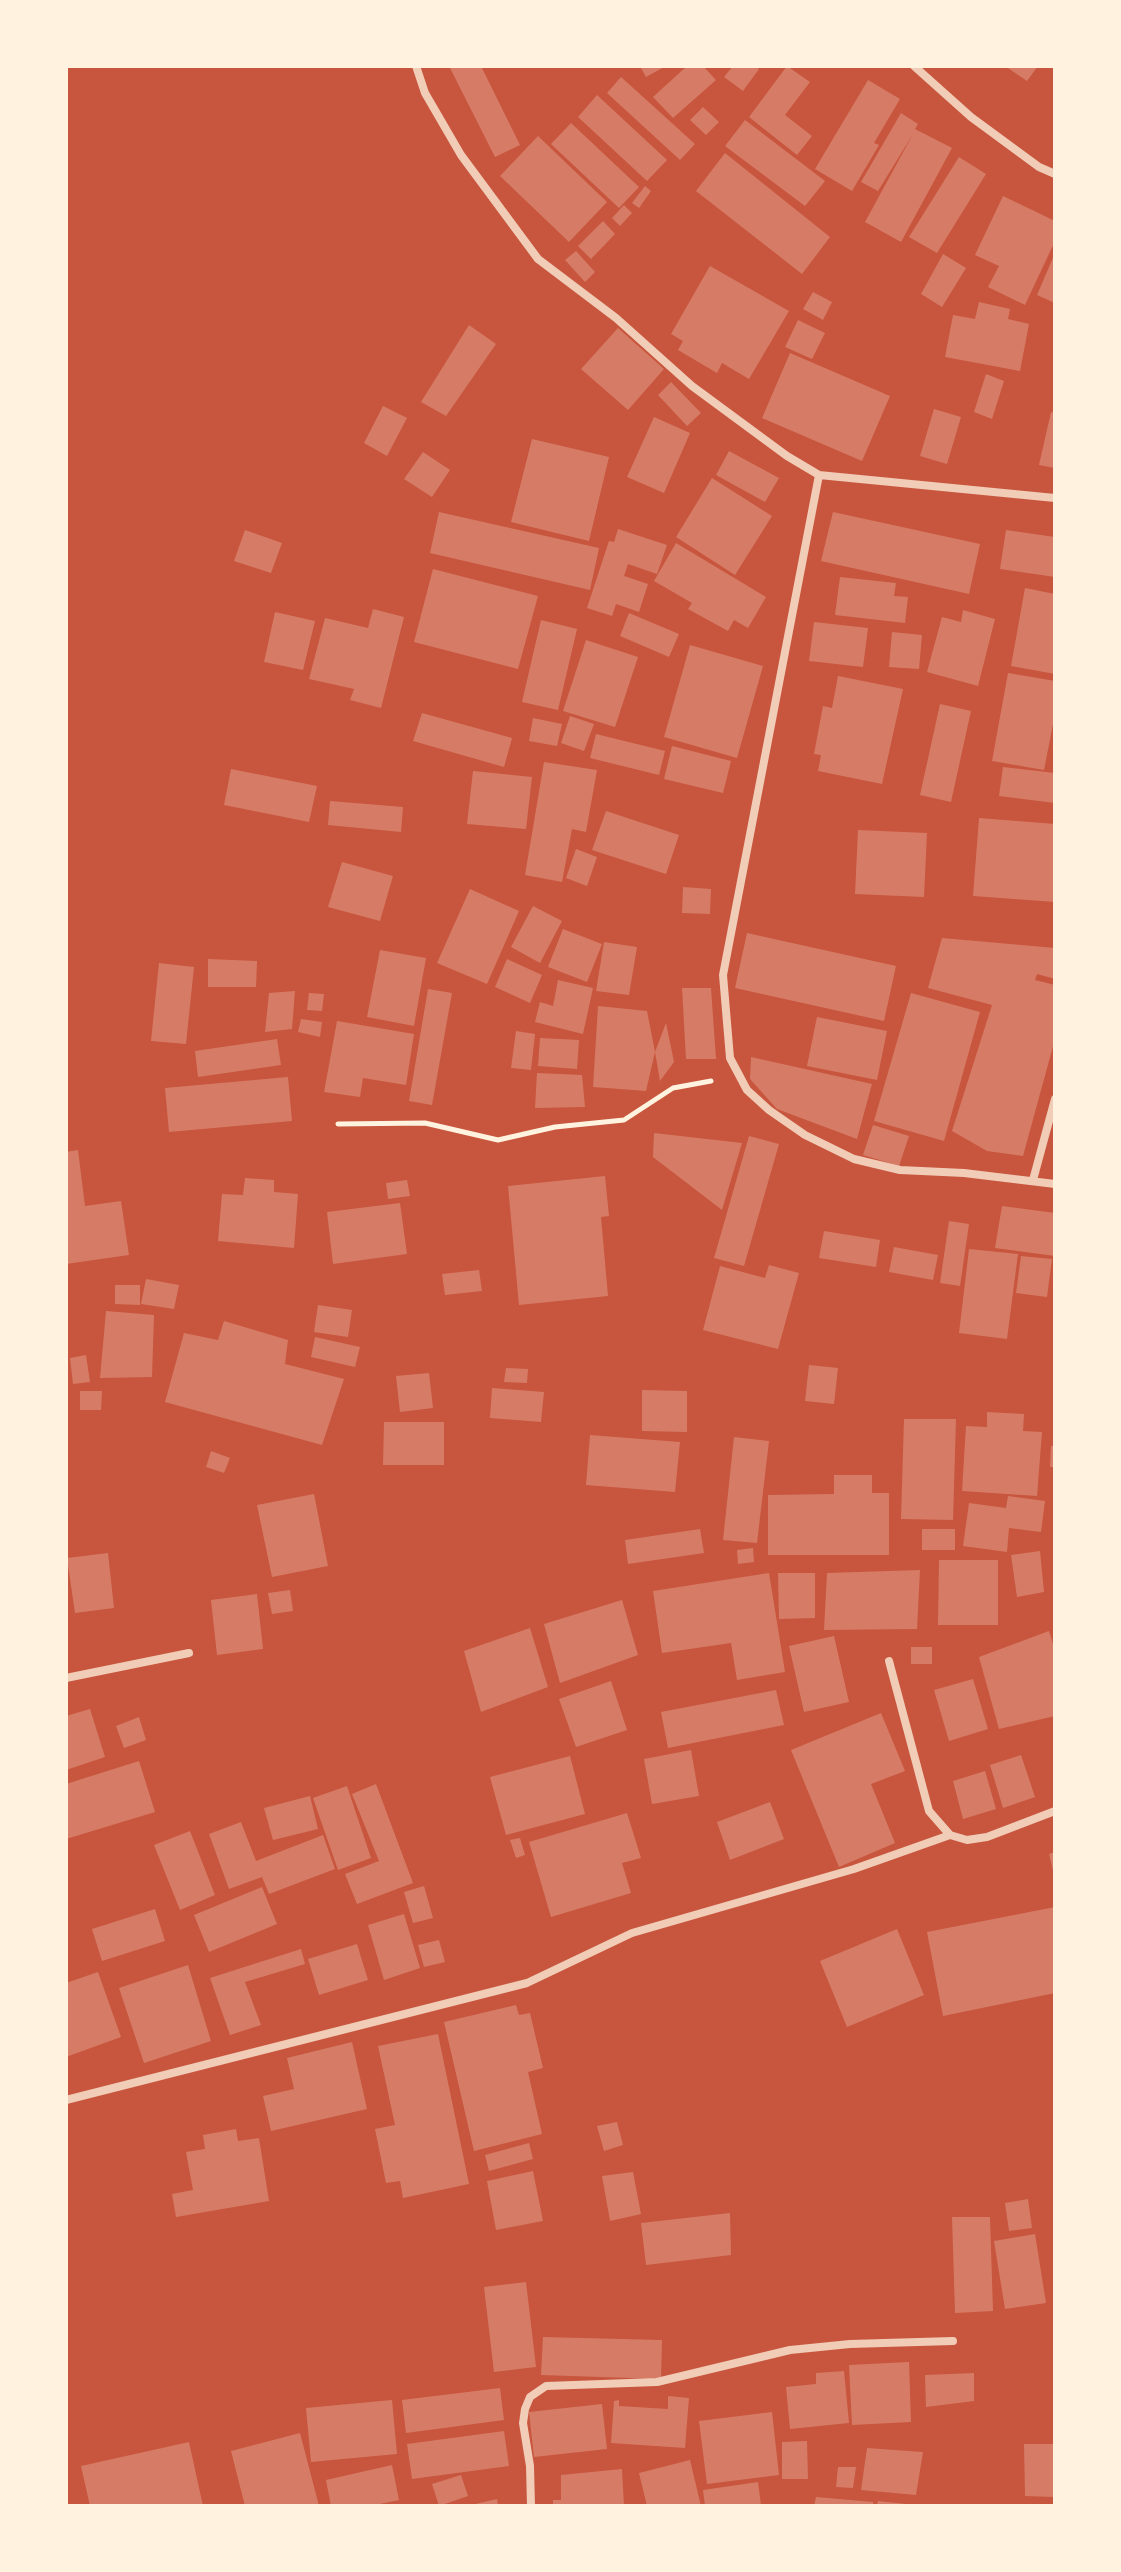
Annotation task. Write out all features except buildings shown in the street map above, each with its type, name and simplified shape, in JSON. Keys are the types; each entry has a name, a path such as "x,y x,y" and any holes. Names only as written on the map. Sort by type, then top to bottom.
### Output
{"street":[{"path":"416,66 425,93 461,155 538,259 616,318 733,418 819,475 1055,498"},
{"path":"914,66 971,117 1039,167 1055,174"},
{"path":"819,475 723,975 730,1058 747,1090 769,1110 805,1135 854,1159 900,1170 964,1173 1055,1184"},
{"path":"1033,1180 1055,1099"},
{"path":"66,1678 189,1653"},
{"path":"889,1661 929,1811 950,1835 967,1840 987,1837 1055,1811"},
{"path":"66,2100 527,1983 632,1933 854,1869 950,1835"},
{"path":"531,2506 530,2466 523,2423 530,2397 546,2386 657,2382 790,2350 850,2344 953,2341"}],"path":[{"path":"338,1124 425,1123 498,1140 555,1127 624,1120 673,1088 739,1075"}]}
